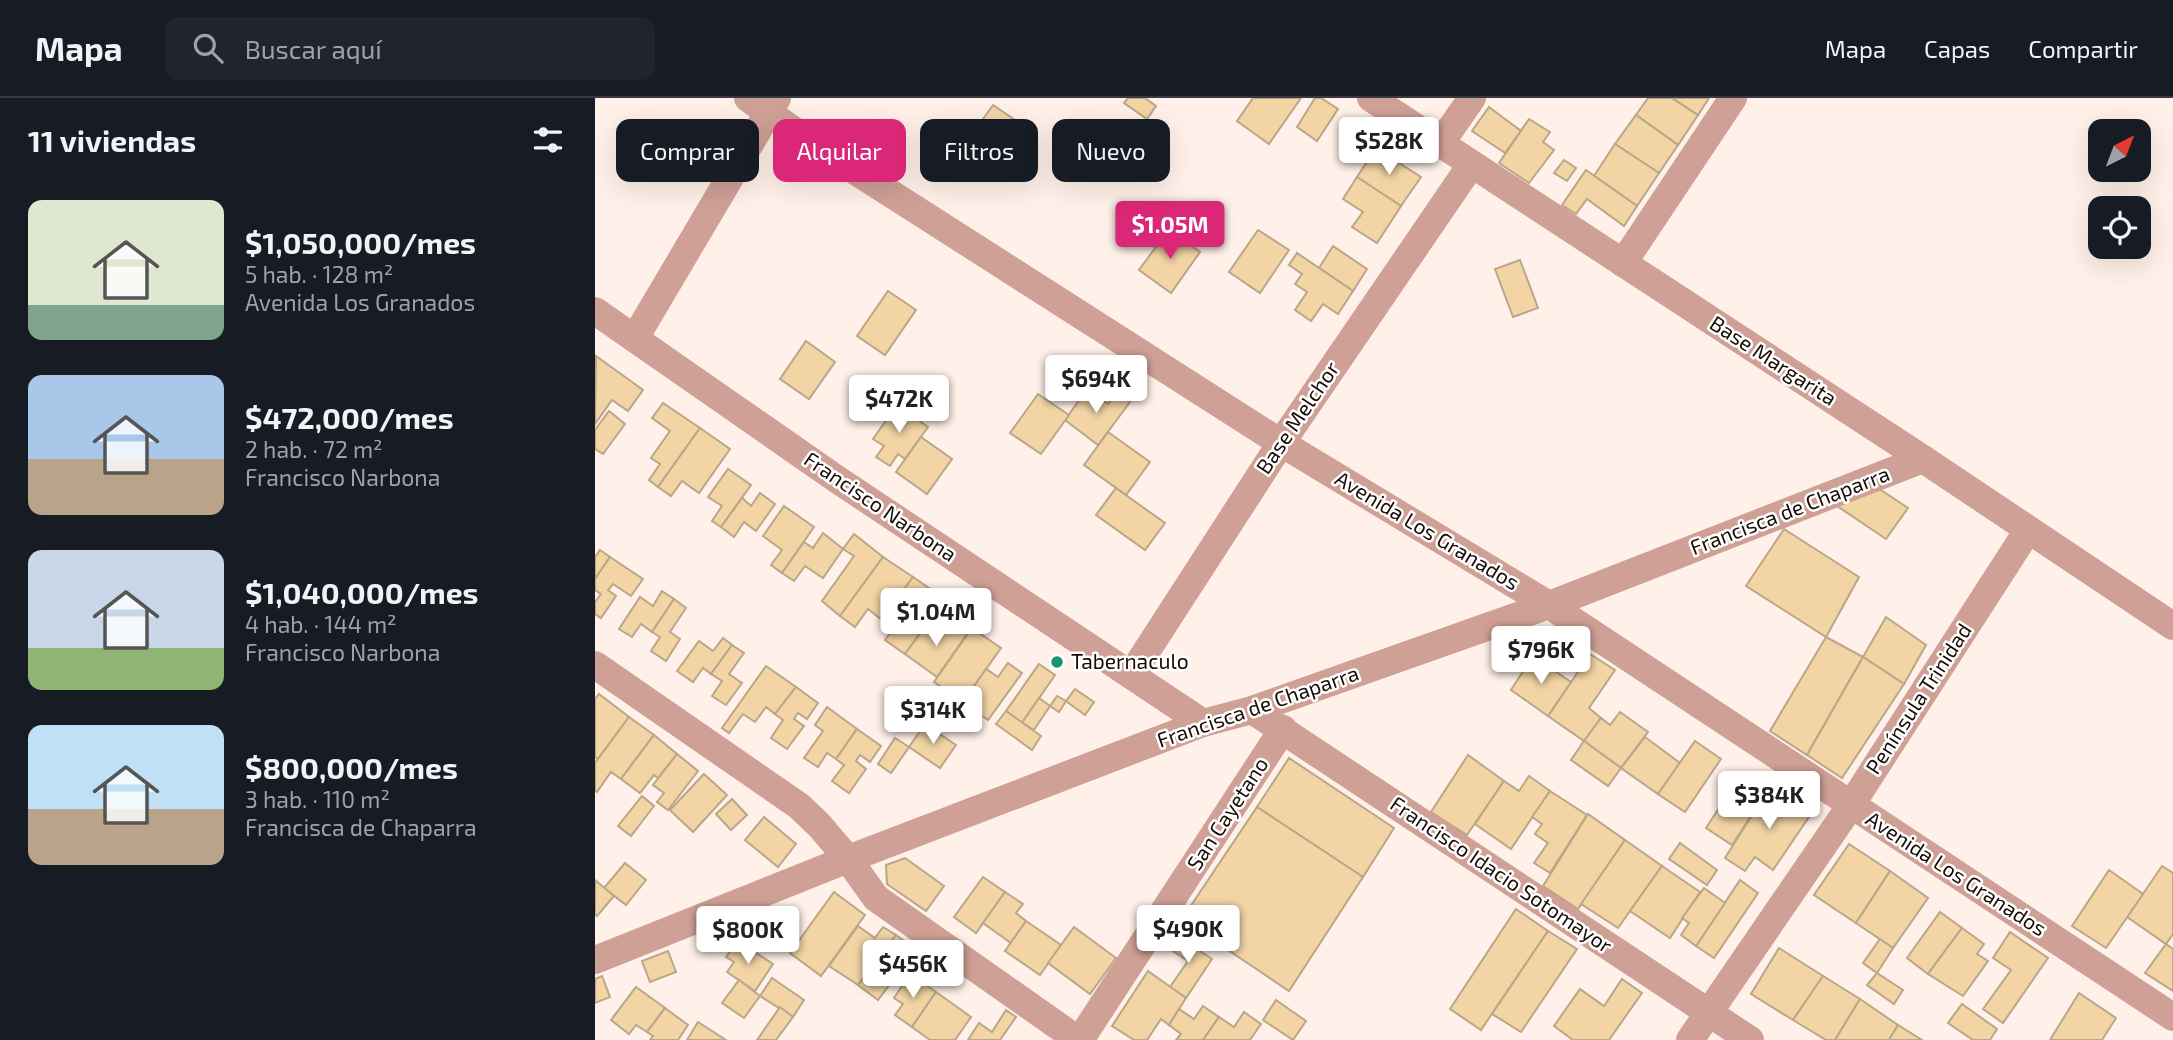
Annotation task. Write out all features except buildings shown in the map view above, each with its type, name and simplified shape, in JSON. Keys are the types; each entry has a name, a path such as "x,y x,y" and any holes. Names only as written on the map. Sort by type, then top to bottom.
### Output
{"street":[{"name":"Base Margarita","path":"1371,98 2173,626"},
{"path":"1440,144 1472,98"},
{"path":"1623,263 1733,98"},
{"path":"635,338 764,103"},
{"name":"Avenida Los Granados","path":"764,103 807,140 1281,443 1549,605 2173,1017"},
{"name":"Base Melchor","path":"1131,675 1281,443 1471,165"},
{"name":"Francisco Narbona","path":"595,311 838,480 1203,723"},
{"name":"Francisca de Chaparra","path":"595,960 848,859 1203,723 1252,710 1549,605 1923,459"},
{"name":"Península Trinidad","path":"1690,1040 1851,805 2028,530"},
{"path":"595,665 799,806 848,859 876,898 1079,1040"},
{"name":"Francisco Idacio Sotomayor","path":"1252,710 1750,1040"},
{"name":"San Cayetano","path":"1079,1040 1283,729"}],"place":[{"name":"Tabernaculo","path":"1057,662"}]}
